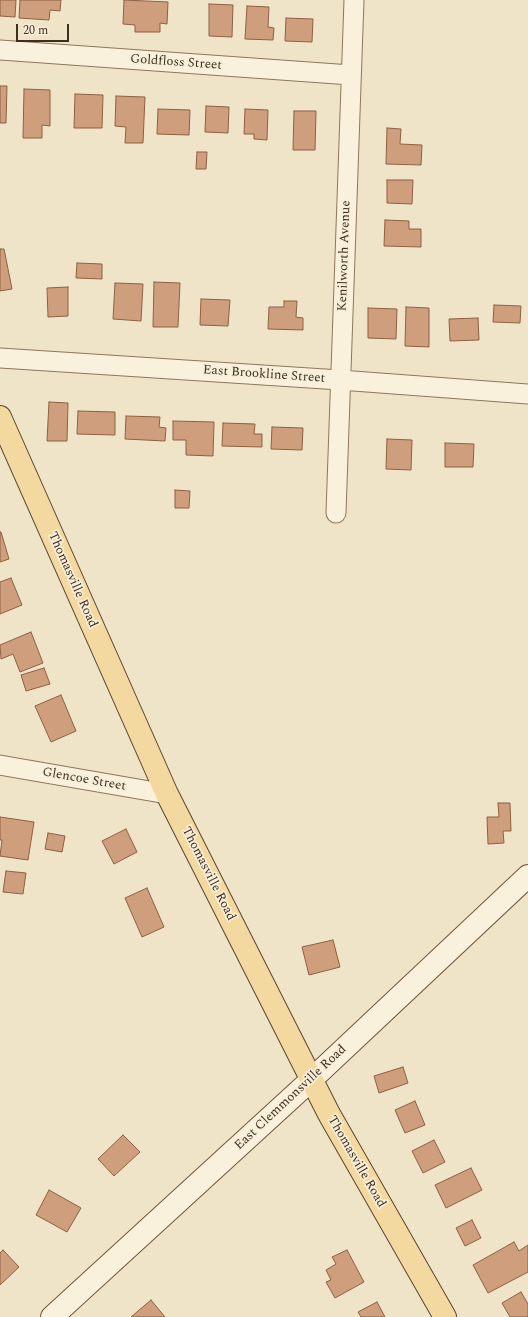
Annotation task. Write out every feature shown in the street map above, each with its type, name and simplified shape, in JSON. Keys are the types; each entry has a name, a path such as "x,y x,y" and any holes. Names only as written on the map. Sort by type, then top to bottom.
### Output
{"main road":[{"name":"Thomasville Road","path":"0,417 167,794 329,1114 445,1317"},
{"name":"East Clemmonsville Road","path":"52,1317 311,1080 528,876"}],"street":[{"name":"Kenilworth Avenue","path":"336,512 354,0"},
{"name":"Goldfloss Street","path":"0,50 351,75"},
{"name":"East Brookline Street","path":"0,358 528,394"},
{"name":"Glencoe Street","path":"0,765 167,794"}],"building":[{"path":"0,0 16,0 15,17 0,16"},
{"path":"20,0 61,0 60,11 50,10 49,20 19,18"},
{"path":"124,0 168,2 167,24 160,23 160,32 135,32 135,25 123,24"},
{"path":"209,4 233,5 232,37 209,36"},
{"path":"247,6 269,7 268,27 274,28 273,40 245,39"},
{"path":"286,18 313,19 312,42 285,41"},
{"path":"0,86 7,86 6,123 0,123"},
{"path":"24,89 50,90 50,126 42,125 42,138 23,138"},
{"path":"75,94 103,95 102,128 74,128"},
{"path":"116,96 145,97 143,143 125,143 126,127 115,126"},
{"path":"206,106 229,107 228,133 205,132"},
{"path":"158,109 190,110 189,135 157,134"},
{"path":"245,109 268,110 267,140 254,139 254,134 244,134"},
{"path":"294,111 316,111 315,150 293,150"},
{"path":"387,128 401,129 400,144 422,145 421,165 386,164"},
{"path":"197,152 207,152 206,169 196,169"},
{"path":"387,180 413,180 412,204 387,203"},
{"path":"385,220 409,221 409,229 421,229 421,247 384,246"},
{"path":"0,249 4,249 12,289 0,291"},
{"path":"77,263 102,264 102,279 76,278"},
{"path":"154,282 180,283 178,327 153,327"},
{"path":"115,283 143,284 141,321 113,319"},
{"path":"68,287 68,316 48,317 47,288"},
{"path":"201,299 230,300 228,326 200,325"},
{"path":"284,301 297,301 296,317 303,318 303,330 268,329 269,307 284,307"},
{"path":"494,305 521,306 520,323 493,322"},
{"path":"406,307 429,308 429,347 405,346"},
{"path":"368,308 397,309 396,339 368,338"},
{"path":"478,318 479,340 450,341 449,319"},
{"path":"49,402 68,403 67,441 47,441"},
{"path":"78,411 115,412 115,435 77,434"},
{"path":"126,416 160,417 159,427 166,428 165,441 125,439"},
{"path":"173,421 214,422 213,456 186,455 186,440 173,440"},
{"path":"223,423 255,424 254,434 262,434 262,447 222,446"},
{"path":"272,427 303,428 302,450 271,449"},
{"path":"387,439 412,440 411,470 386,469"},
{"path":"445,443 474,444 473,467 445,467"},
{"path":"175,490 190,491 189,508 175,508"},
{"path":"0,532 9,559 0,562"},
{"path":"11,578 22,605 0,614 0,582"},
{"path":"31,632 43,663 20,672 13,654 1,659 0,645"},
{"path":"44,668 50,684 26,691 21,675"},
{"path":"61,695 76,731 51,742 35,706"},
{"path":"498,803 510,803 511,831 503,831 504,843 488,844 487,817 499,817"},
{"path":"0,817 34,822 28,860 0,856 2,840 0,840"},
{"path":"126,829 137,852 114,864 102,841"},
{"path":"48,833 65,836 62,852 45,849"},
{"path":"6,871 26,873 23,894 3,892"},
{"path":"147,888 164,927 142,937 125,898"},
{"path":"333,940 340,967 309,975 302,947"},
{"path":"403,1067 408,1083 379,1093 374,1076"},
{"path":"415,1101 425,1125 405,1133 395,1110"},
{"path":"123,1135 140,1152 114,1176 98,1159"},
{"path":"434,1140 445,1162 423,1173 412,1151"},
{"path":"471,1168 482,1190 446,1208 435,1185"},
{"path":"49,1190 81,1208 67,1232 36,1215"},
{"path":"472,1220 481,1238 465,1246 456,1228"},
{"path":"514,1242 519,1251 528,1245 528,1272 488,1293 473,1265"},
{"path":"3,1250 19,1267 0,1285 0,1253"},
{"path":"347,1250 364,1282 335,1298 326,1282 331,1280 326,1270 336,1264 332,1257"},
{"path":"521,1292 528,1304 528,1317 510,1317 502,1303"},
{"path":"151,1300 165,1317 131,1317"},
{"path":"377,1302 385,1317 361,1317 358,1312"}]}
